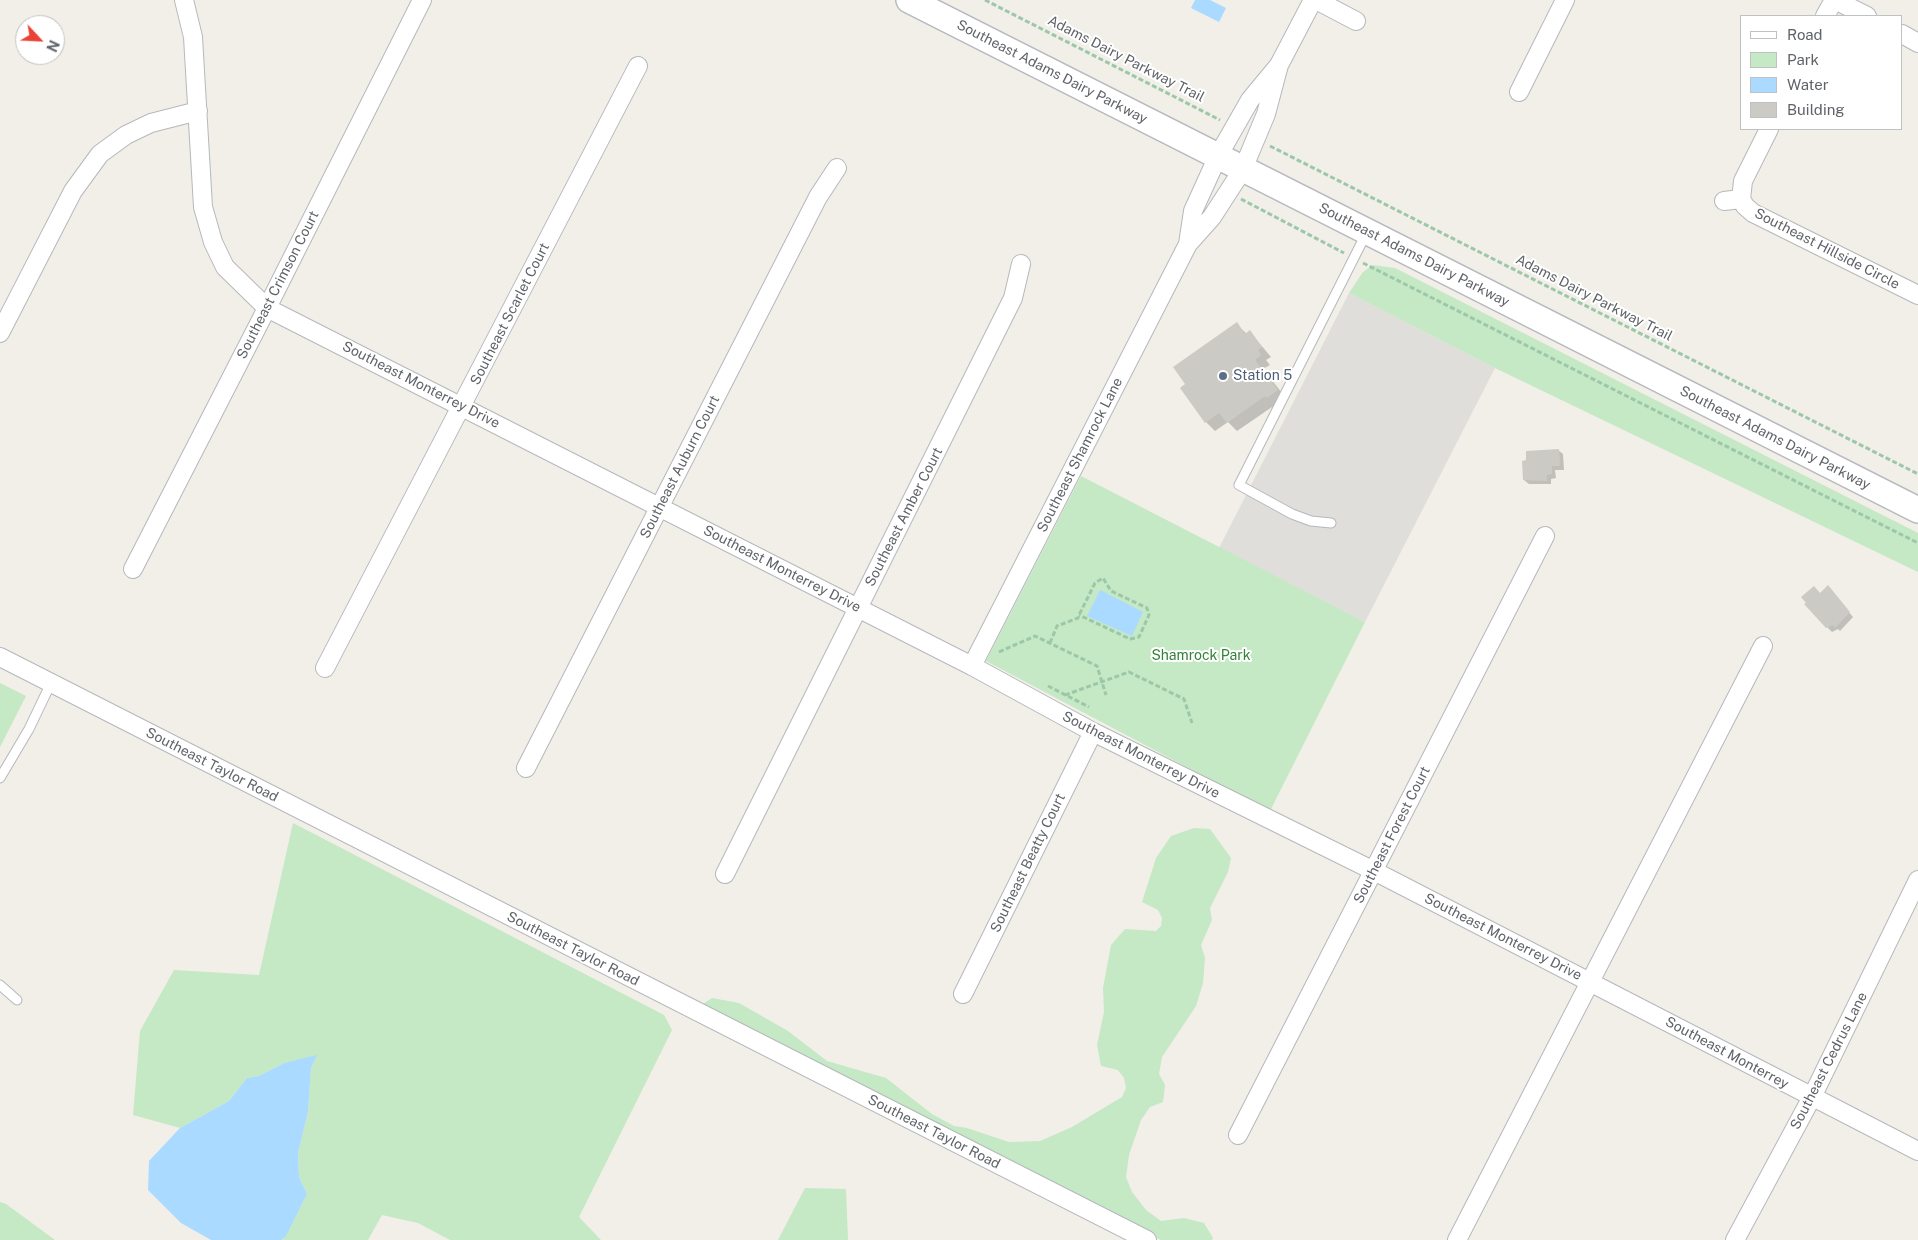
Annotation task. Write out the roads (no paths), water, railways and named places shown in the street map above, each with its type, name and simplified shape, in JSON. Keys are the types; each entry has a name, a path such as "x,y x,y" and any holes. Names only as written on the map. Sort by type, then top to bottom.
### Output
{"main road":[{"name":"Southeast Adams Dairy Parkway","path":"909,0 1918,510"}],"street":[{"name":"Southeast Monterrey Drive","path":"184,0 193,37 203,206 213,242 225,267 267,308 972,666 1093,732 1374,870 1590,981"},
{"name":"Southeast Crimson Court","path":"133,569 422,0"},
{"path":"1315,0 1356,21"},
{"name":"Southeast Shamrock Lane","path":"1188,244 1193,211 1218,156 1250,100 1279,65 1315,0"},
{"path":"1519,92 1565,0"},
{"path":"1826,15 1834,0 1865,15"},
{"path":"1903,34 1918,42"},
{"name":"Southeast Shamrock Lane","path":"972,666 1188,244 1212,217 1243,169 1266,114 1279,65"},
{"name":"Southeast Scarlet Court","path":"325,668 463,406 638,66"},
{"path":"0,333 73,191 100,154 126,135 151,123 198,111"},
{"name":"Southeast Hillside Circle","path":"1768,130 1733,200 1753,213 1918,295"},
{"name":"Southeast Auburn Court","path":"526,768 818,197 837,168"},
{"name":"Southeast Amber Court","path":"725,874 1013,298 1021,264"},
{"name":"Southeast Forest Court","path":"1238,1135 1545,536"},
{"path":"1458,1240 1763,646"},
{"name":"Southeast Taylor Road","path":"0,657 1147,1240"},
{"name":"Southeast Beatty Court","path":"963,994 1093,732"},
{"name":"Southeast Cedrus Lane","path":"1735,1240 1812,1097 1918,880"},
{"name":"Southeast Monterrey","path":"1590,981 1918,1151"}],"lane":[{"path":"1332,523 1318,522 1292,514 1239,485 1367,232"},
{"path":"0,778 29,729 51,683"},
{"path":"0,985 17,1000"}],"water":[{"path":"1195,0 1210,0 1226,8 1219,22 1191,8"},
{"path":"1100,590 1143,612 1132,636 1087,616"},
{"path":"317,1055 311,1068 308,1112 298,1153 299,1177 307,1194 286,1236 281,1240 211,1240 181,1223 148,1190 149,1161 180,1128 229,1101 247,1078 259,1076 284,1063"}],"place":[{"name":"Station 5","path":"1223,376"}],"park label":[{"name":"Shamrock Park","path":"1201,656"}]}
